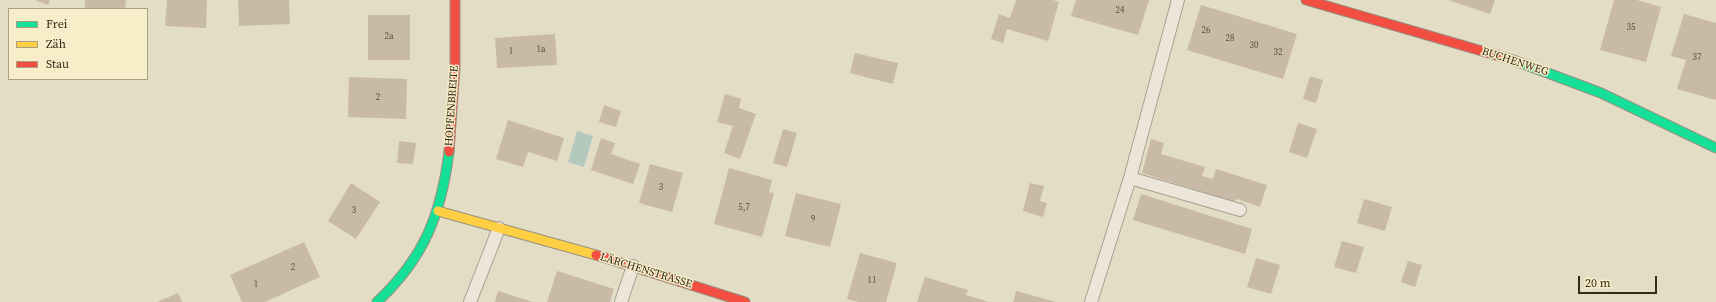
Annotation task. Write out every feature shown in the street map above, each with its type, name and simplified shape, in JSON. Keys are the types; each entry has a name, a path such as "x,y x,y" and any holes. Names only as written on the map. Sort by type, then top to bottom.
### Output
{"street":[{"name":"HOPFENBREITE","path":"377,302 394,286 415,258 424,243 438,211 443,191 451,128 456,58 455,0"},
{"name":"BUCHENWEG","path":"1306,0 1457,43 1561,77 1660,120 1716,148"},
{"name":"LÄRCHENSTRASSE","path":"438,211 633,266 745,302"}],"lane":[{"path":"1091,302 1130,178 1178,0"},
{"path":"1130,178 1240,210"},
{"path":"470,302 499,228"},
{"path":"621,302 633,266"}],"shaded area":[{"path":"577,131 593,136 584,167 568,162"}],"building":[{"path":"35,0 50,0 48,5"},
{"path":"85,0 126,0 125,8 85,8"},
{"path":"167,0 207,0 206,28 165,26"},
{"path":"238,0 289,0 290,24 239,26"},
{"path":"1016,0 1053,0 1059,2 1048,41 1007,29 1003,43 991,39 999,14 1010,18"},
{"path":"1076,0 1149,0 1138,35 1071,16"},
{"path":"1448,0 1495,0 1490,14"},
{"path":"1614,0 1637,0 1661,7 1646,62 1600,50"},
{"path":"1201,5 1297,34 1283,79 1187,50"},
{"path":"1684,14 1716,23 1716,100 1677,89 1686,60 1671,56"},
{"path":"368,15 410,15 410,60 368,60"},
{"path":"555,34 557,65 497,68 495,38"},
{"path":"855,53 898,63 893,84 850,73"},
{"path":"1310,76 1323,80 1316,103 1303,99"},
{"path":"349,77 407,79 406,119 348,117"},
{"path":"725,94 741,99 739,108 756,114 740,159 724,153 733,126 717,122"},
{"path":"604,105 621,111 616,127 599,122"},
{"path":"508,120 564,138 557,161 528,152 523,167 496,159"},
{"path":"1298,123 1317,129 1307,158 1289,152"},
{"path":"783,129 797,133 787,167 773,163"},
{"path":"601,138 615,143 611,154 640,164 633,184 591,170"},
{"path":"1151,139 1164,143 1161,154 1205,167 1202,176 1213,179 1216,169 1267,185 1260,207 1237,199 1234,202 1142,173"},
{"path":"399,141 416,143 413,164 397,163"},
{"path":"650,164 683,173 672,212 639,203"},
{"path":"729,168 772,180 769,192 774,193 762,237 714,224"},
{"path":"351,183 380,202 356,239 328,221"},
{"path":"1030,183 1044,186 1040,201 1047,203 1043,217 1023,211"},
{"path":"796,193 841,204 830,247 785,236"},
{"path":"1141,194 1252,229 1245,254 1133,220"},
{"path":"1364,199 1392,207 1385,231 1357,223"},
{"path":"1342,241 1364,247 1356,273 1334,267"},
{"path":"304,242 320,277 265,302 242,302 230,275"},
{"path":"860,253 897,263 886,302 858,302 847,299"},
{"path":"1256,258 1280,265 1271,294 1247,287"},
{"path":"1408,261 1422,265 1415,287 1401,282"},
{"path":"557,271 614,289 610,302 547,302"},
{"path":"925,277 968,290 966,295 989,302 917,302"},
{"path":"498,291 533,302 495,302"},
{"path":"1016,291 1056,302 1013,302"},
{"path":"178,293 182,302 157,302"}],"traffic: fast":[{"path":"1513,60 1601,93 1716,148"},
{"path":"377,302 407,269 428,234 441,196 449,152"}],"traffic: slow":[{"path":"438,211 596,255"}],"traffic: jam":[{"path":"449,152 455,67 455,0"},
{"path":"1306,0 1513,60"},
{"path":"596,255 745,302"}]}
